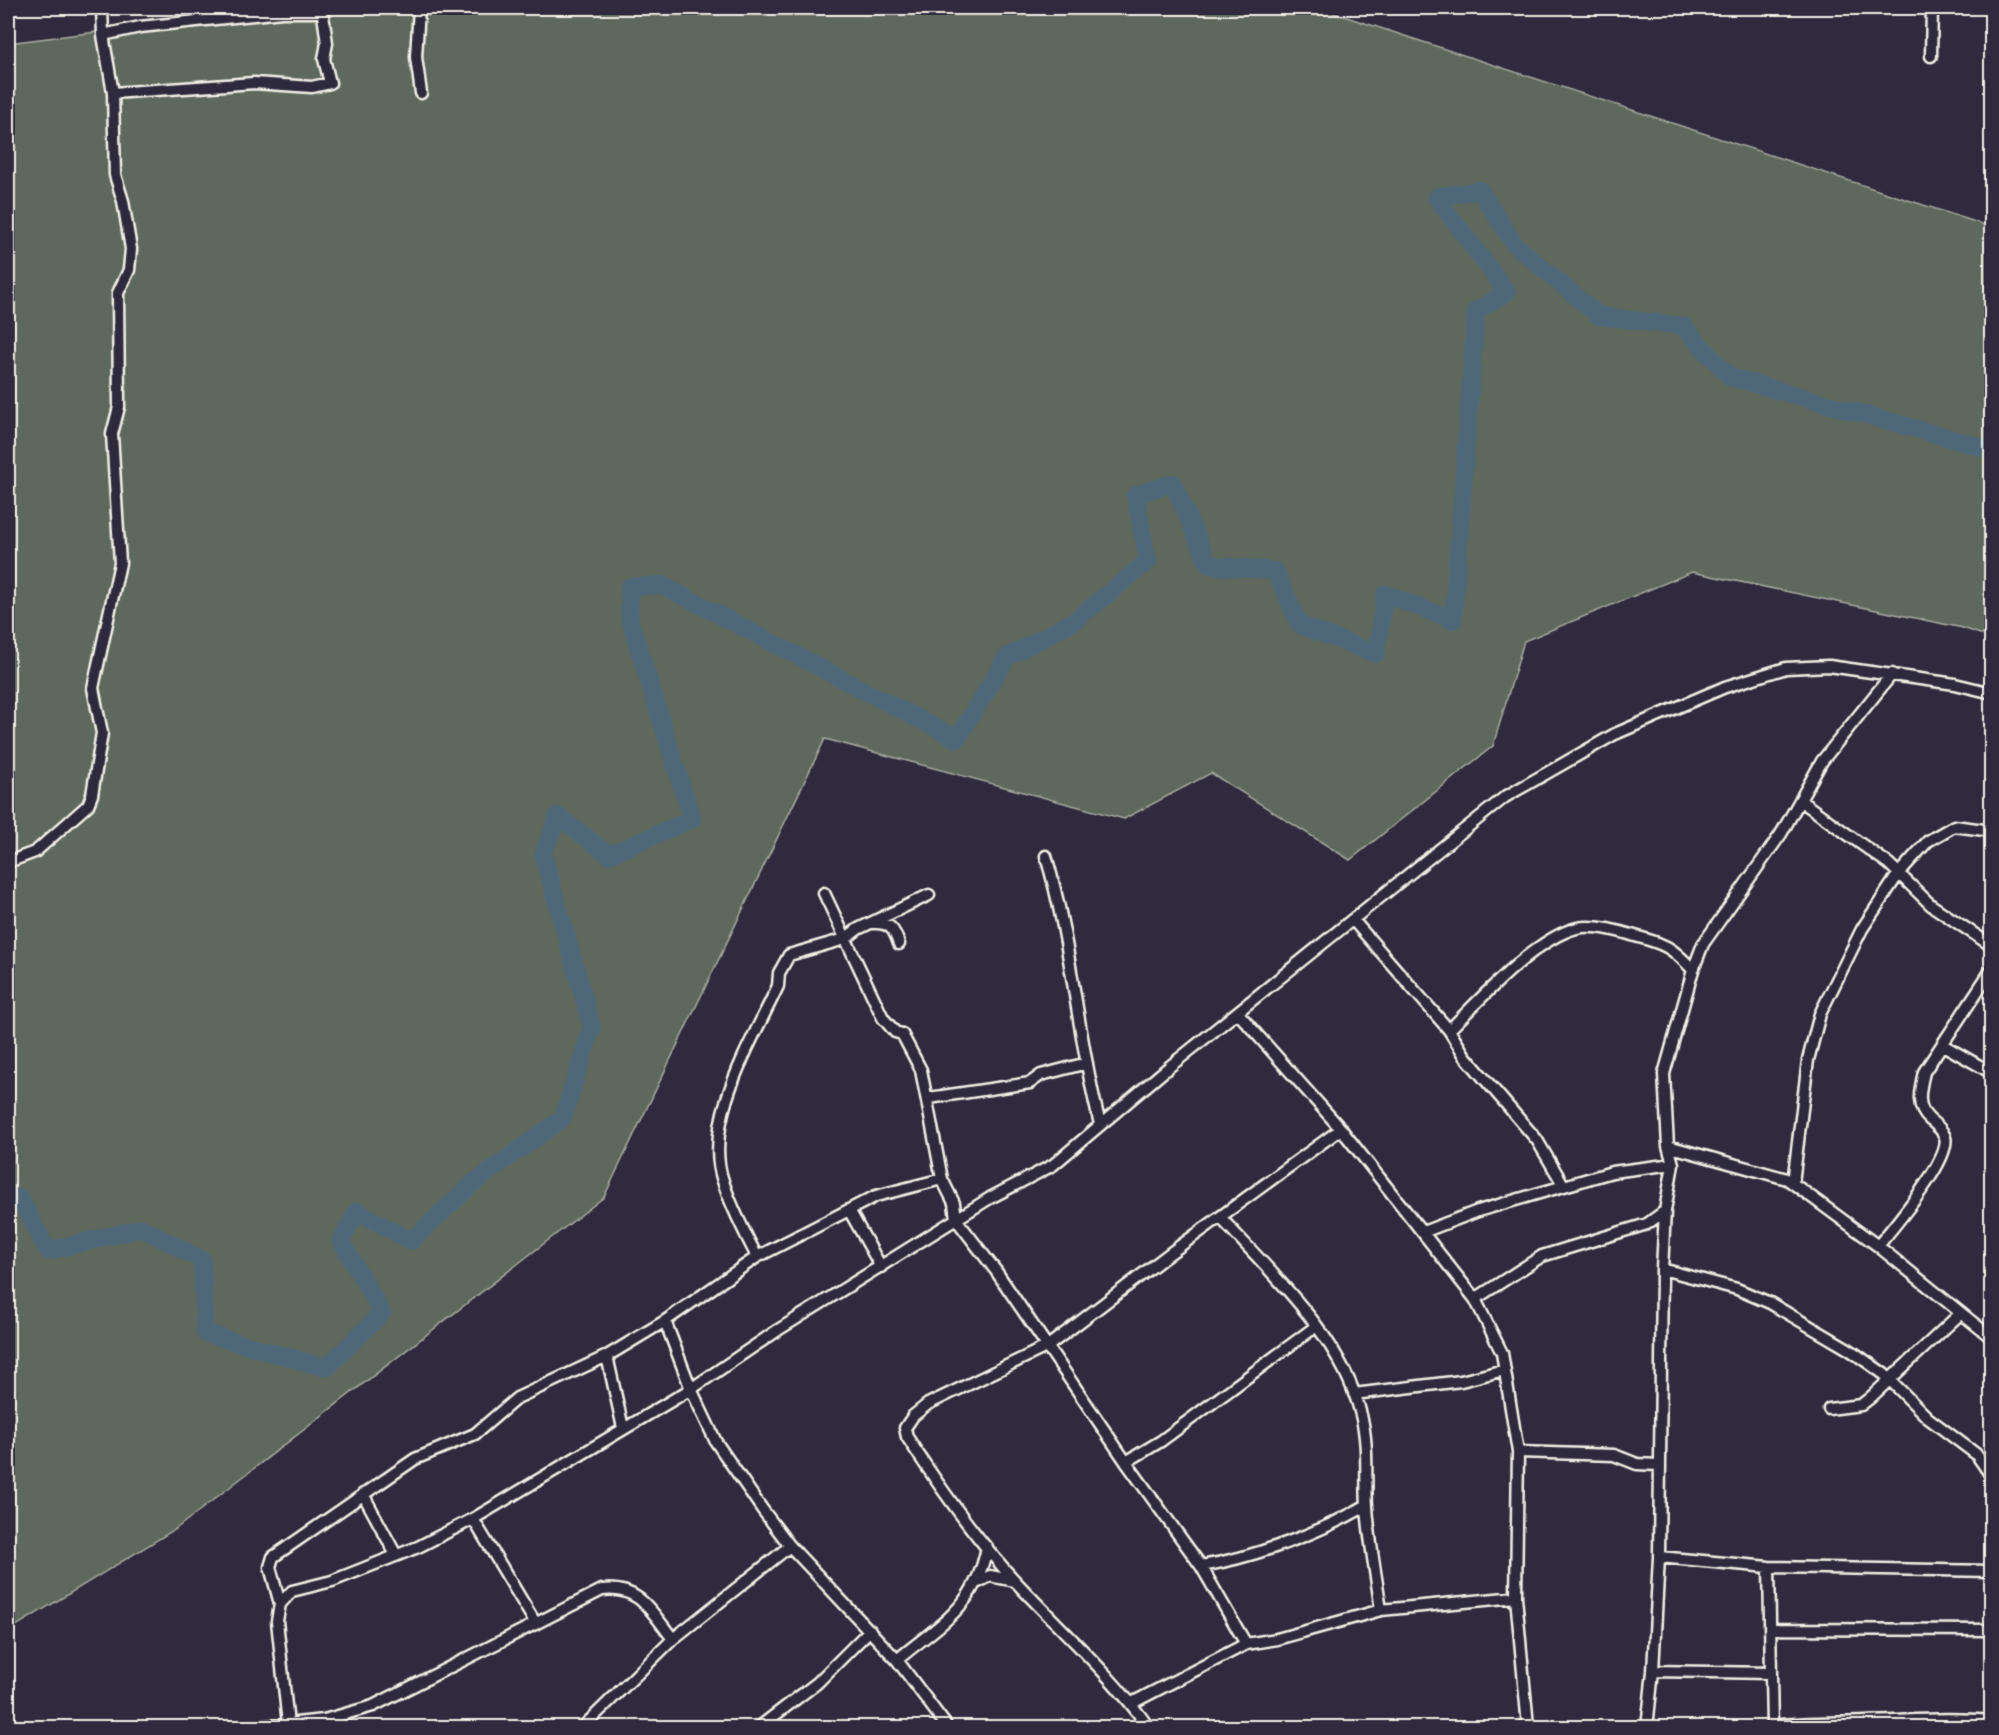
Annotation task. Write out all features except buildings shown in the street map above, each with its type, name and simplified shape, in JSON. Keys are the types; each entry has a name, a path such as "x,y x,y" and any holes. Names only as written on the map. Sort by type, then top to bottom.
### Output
{"street":[{"path":"8,862 35,852 88,805 92,795 102,733 94,704 93,688 119,573 112,434 119,408 118,293 129,270 130,249 123,201 115,175 113,93 103,35 102,8"},
{"path":"419,8 416,57 421,93"},
{"path":"1931,56 1932,8"},
{"path":"103,35 140,27 322,10 327,43 325,73 330,83 312,87 254,83 113,93"},
{"path":"280,1604 292,1591 332,1581 396,1555 473,1519 691,1389 778,1330 1008,1187 1053,1165 1100,1124 1505,797 1615,734 1725,687 1786,668 1829,666 1892,674 1992,693"},
{"path":"1647,1728 1653,1671 1659,1557 1658,1465 1662,1269 1665,1211 1673,1164 1668,1146 1664,1074 1693,970 1703,944 1781,834 1822,761 1892,674"},
{"path":"1801,801 1899,873 1931,905 1992,946"},
{"path":"1793,1183 1808,1060 1820,1014 1862,929 1899,873 1928,841 1954,826 1992,831"},
{"path":"1046,856 1056,892 1100,1124"},
{"path":"824,893 883,1018 895,1032 902,1034 921,1070 929,1098 942,1179 954,1203 956,1219 1048,1346 1126,1462 1202,1566 1246,1644"},
{"path":"873,924 929,894"},
{"path":"1353,920 1449,1030 1465,1056 1537,1140 1564,1186"},
{"path":"757,1257 722,1180 719,1141 728,1094 778,986 779,974 789,955 845,939 858,929 873,924 884,922 892,928 899,944"},
{"path":"1449,1030 1530,955 1557,937 1579,928 1618,931 1650,939 1675,950 1693,970"},
{"path":"1878,1246 1918,1195 1946,1149 1946,1138 1941,1128 1926,1116 1920,1103 1924,1072 1992,969"},
{"path":"1238,1013 1341,1129 1475,1299 1502,1353 1518,1452 1516,1597 1525,1727 1596,1728"},
{"path":"1943,1046 1992,1073"},
{"path":"929,1098 1030,1083 1041,1074 1087,1063"},
{"path":"1149,1728 1132,1703 1015,1581 987,1547 938,1485 907,1437 905,1428 913,1416 928,1404 1048,1346 1341,1129"},
{"path":"1668,1146 1778,1175 1793,1183 1878,1246 1992,1338"},
{"path":"1423,1232 1478,1210 1612,1172 1673,1164"},
{"path":"288,1724 277,1621 280,1604 270,1567 272,1559 415,1459 475,1434 517,1398 607,1356 666,1321 757,1257 876,1196 942,1179"},
{"path":"849,1210 881,1267"},
{"path":"1475,1299 1542,1256 1647,1224 1665,1211"},
{"path":"1220,1217 1295,1300 1336,1356 1354,1394 1361,1416 1368,1456 1367,1505 1381,1610"},
{"path":"1662,1269 1737,1289 1770,1303 1850,1350 1890,1381 1928,1418 1976,1454 1992,1477"},
{"path":"1829,1409 1861,1405 1890,1381 1961,1313"},
{"path":"666,1321 691,1389 716,1442 742,1482 790,1546 897,1660 948,1728"},
{"path":"1126,1462 1161,1441 1315,1327"},
{"path":"607,1356 623,1428"},
{"path":"1354,1394 1461,1380 1504,1370"},
{"path":"1518,1452 1614,1455 1637,1464 1658,1465"},
{"path":"363,1494 396,1555"},
{"path":"1202,1566 1251,1556 1349,1516 1367,1505"},
{"path":"473,1519 536,1624"},
{"path":"582,1728 673,1639 790,1546"},
{"path":"897,1660 942,1624 964,1602 978,1582 987,1547"},
{"path":"1659,1557 1769,1567 1992,1571"},
{"path":"1769,1567 1772,1727 1804,1722 1864,1722 1920,1718 1992,1721"},
{"path":"978,1582 990,1576 1015,1581"},
{"path":"249,1728 288,1724 324,1724 388,1699 596,1592 629,1591 639,1598 673,1639"},
{"path":"1132,1703 1246,1644 1277,1639 1381,1610 1480,1598 1516,1597"},
{"path":"1770,1629 1992,1630"},
{"path":"758,1728 817,1683 870,1630"},
{"path":"1653,1671 1770,1673"}],"green space":[{"path":"289,8 1319,8 1991,227 1991,638 1963,628 1692,572 1524,641 1493,746 1350,860 1211,773 1124,819 825,739 604,1197 177,1528 8,1631 8,43"}],"waterway":[{"path":"8,1196 20,1198 48,1251 142,1228 202,1260 205,1333 326,1368 382,1313 341,1241 357,1211 411,1241 472,1184 563,1118 592,1027 543,854 558,816 609,855 692,819 630,621 629,587 662,585 957,739 1007,657 1076,620 1148,561 1135,495 1173,483 1209,565 1275,571 1300,625 1376,654 1385,594 1453,620 1476,311 1507,292 1436,197 1480,190 1514,244 1599,316 1683,326 1730,377 1992,450"}]}
